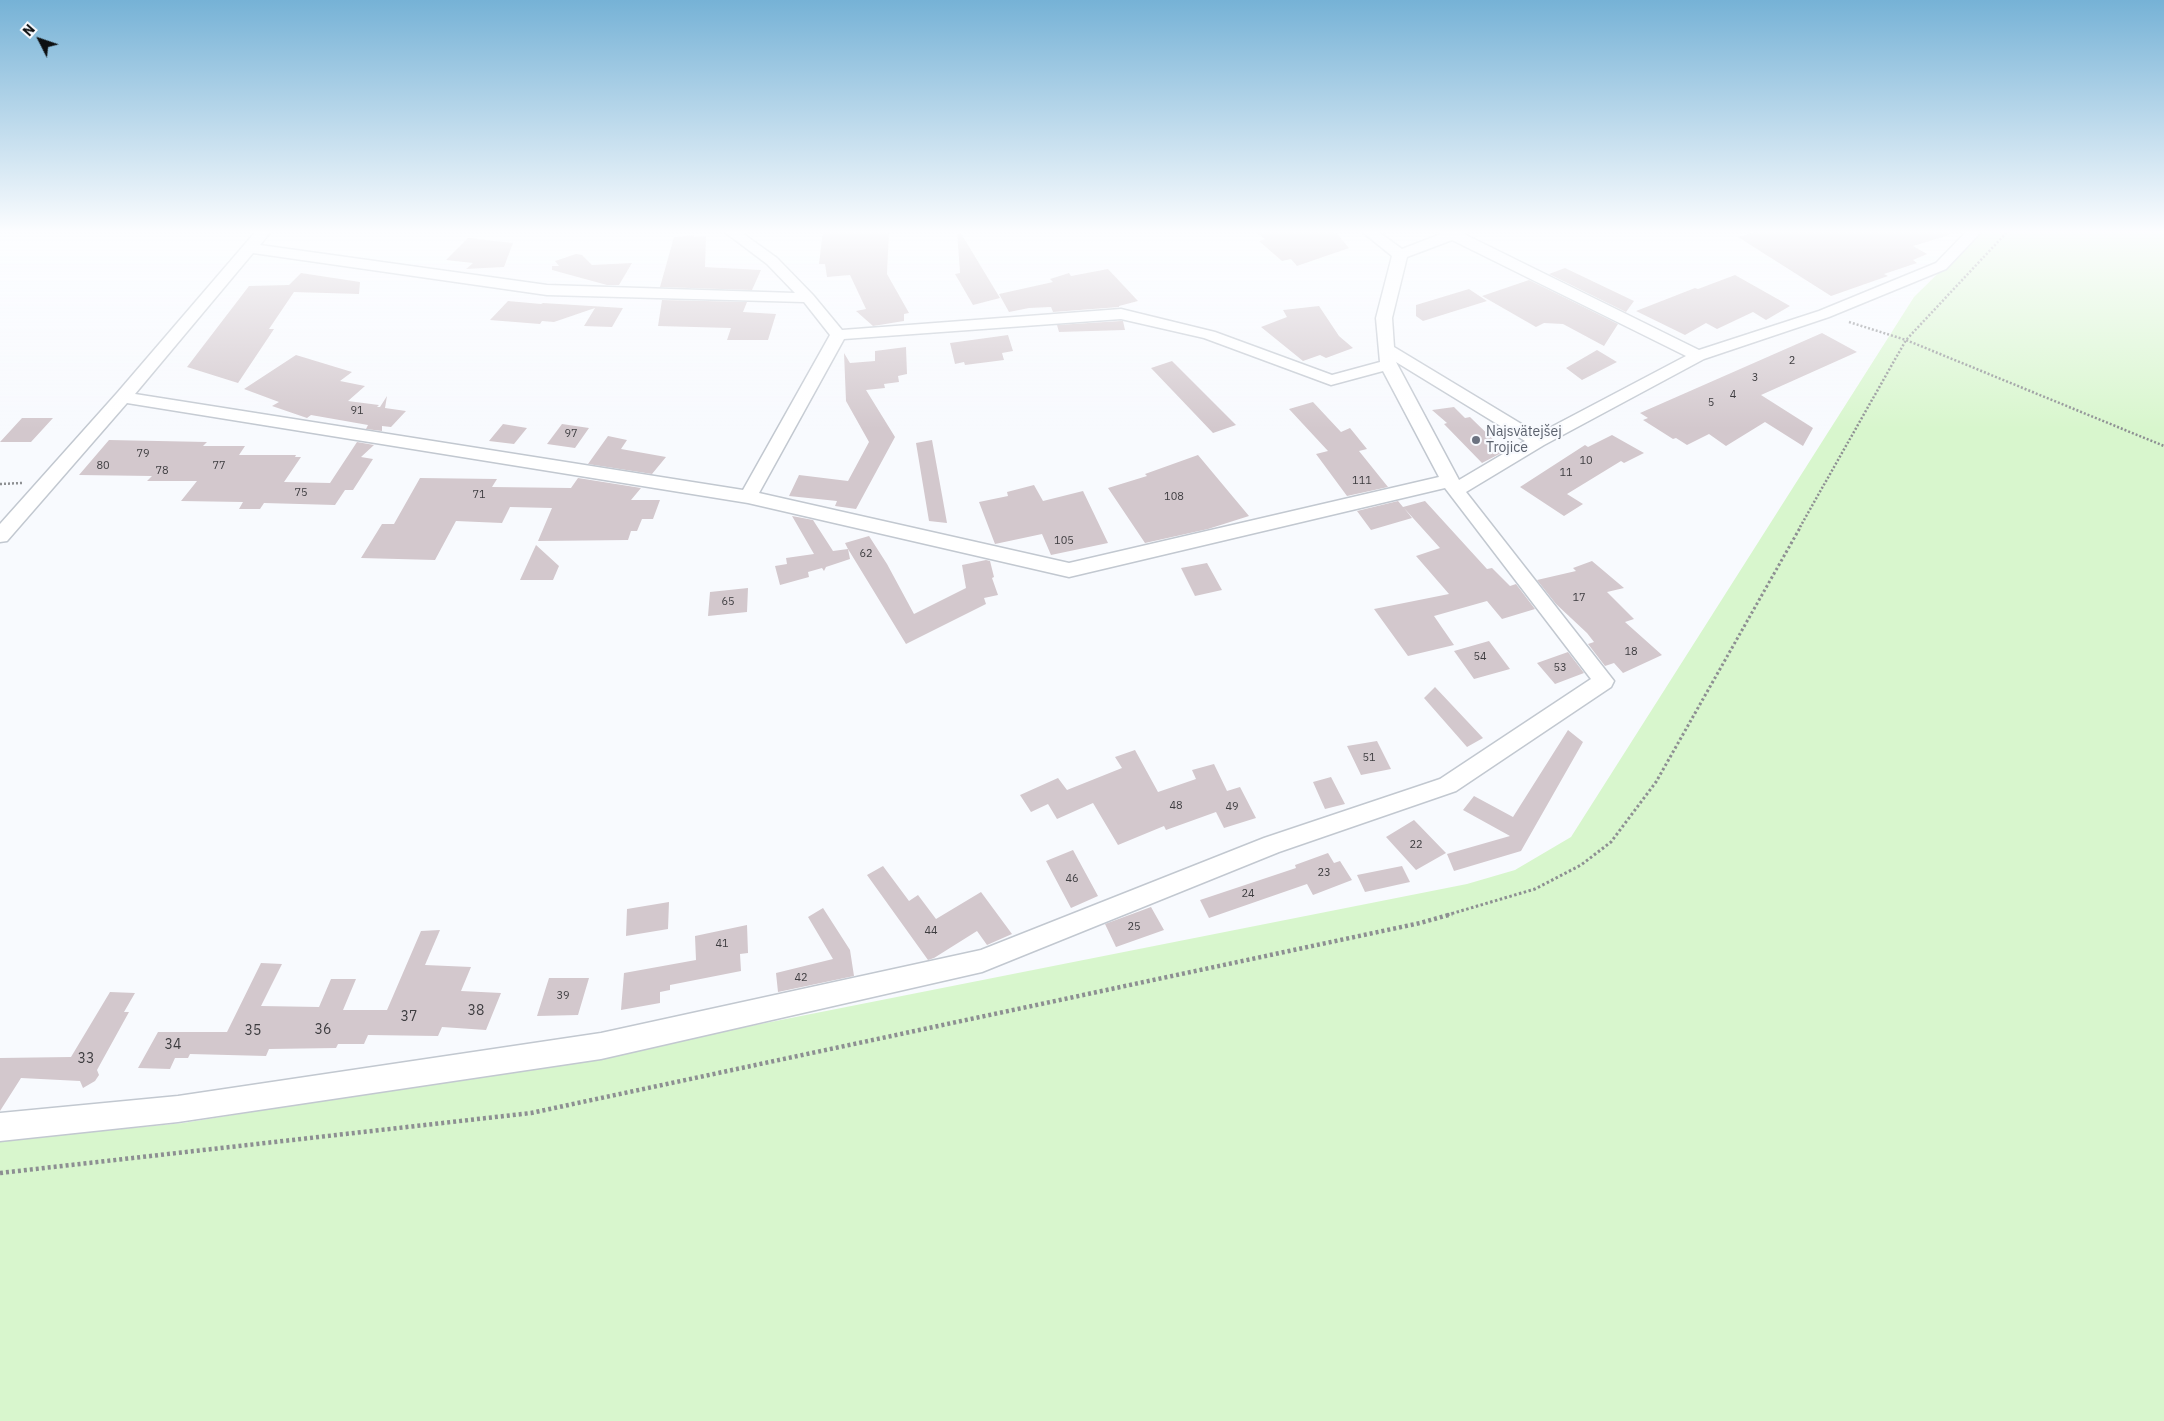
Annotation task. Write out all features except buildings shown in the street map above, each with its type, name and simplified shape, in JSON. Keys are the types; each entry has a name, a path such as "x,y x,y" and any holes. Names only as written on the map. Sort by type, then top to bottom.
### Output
{"street":[{"path":"0,536 123,397 208,296"},
{"path":"753,296 808,298 838,335"},
{"path":"0,1127 178,1109 601,1046 982,961 1272,845 1448,785 1604,681 1452,485 1388,358 1384,318 1390,296"},
{"path":"1577,296 1698,356"},
{"path":"123,397 748,496 1069,570 1452,485 1698,356 1824,314 1867,296"},
{"path":"838,335 1121,314 1209,335 1331,380 1388,358"},
{"path":"748,496 838,335"},
{"path":"1388,358 1538,441"}],"path":[{"path":"1824,314 1906,340 2164,446"}],"green space":[{"path":"2164,296 2164,1421 0,1421 0,1141 183,1123 594,1057 1467,884 1515,870 1571,837 1914,297"}],"place":[{"name":"Najsvätejšej Trojice","path":"1476,440"}]}
